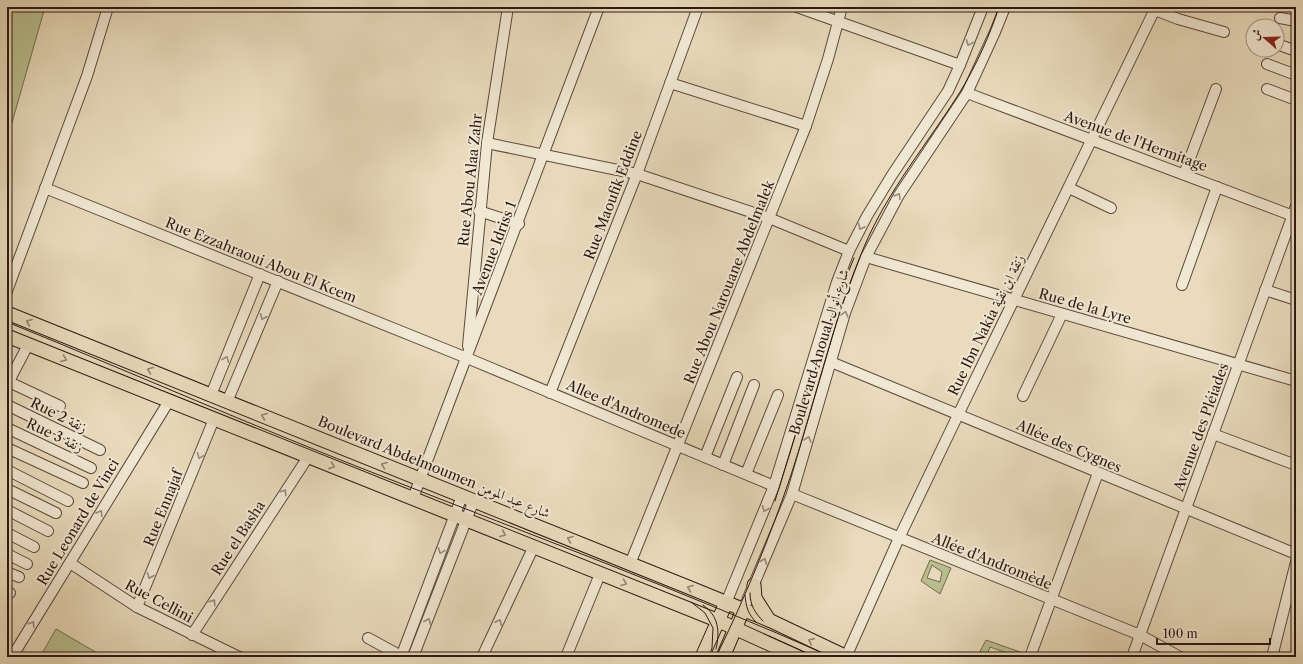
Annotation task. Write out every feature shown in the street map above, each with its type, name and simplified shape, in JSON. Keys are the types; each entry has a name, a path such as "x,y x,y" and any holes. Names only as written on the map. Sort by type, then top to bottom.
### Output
{"main road":[{"name":"Boulevard Abdelmoumen شارع عبد المومن","path":"7,313 769,620 847,657"},
{"path":"7,336 719,621 798,657"},
{"path":"754,585 755,598 769,620"},
{"name":"Boulevard Anoual شارع أنوال","path":"702,657 726,603"},
{"name":"Boulevard Anoual شارع أنوال","path":"723,657 743,610"},
{"path":"699,613 707,631 702,657"}],"street":[{"path":"7,292 87,76 108,7"},
{"name":"Rue Abou Alaa Zahr","path":"467,358 479,211 487,143 508,7"},
{"name":"Avenue Idriss 1","path":"413,498 599,7"},
{"name":"Rue Maoufik Eddine","path":"550,393 637,174 698,7"},
{"path":"797,7 960,65"},
{"name":"Rue Abou Narouane Abdelmalek","path":"630,564 679,446 806,126 839,22 842,7"},
{"name":"Boulevard Anoual شارع أنوال","path":"726,603 774,486 837,282 849,251 888,180 948,91 984,7"},
{"name":"Boulevard Anoual شارع أنوال","path":"743,610 792,494 850,296 866,257 899,195 967,93 1005,7"},
{"path":"1155,8 1178,19 1224,32"},
{"name":"Rue Ibn Nakia زنقة ابن نقية","path":"847,657 899,538 1155,8"},
{"path":"1285,19 1296,21"},
{"path":"1285,47 1296,51"},
{"path":"1267,64 1296,74"},
{"path":"670,83 806,126"},
{"path":"1184,174 1216,89"},
{"path":"1267,89 1296,100"},
{"name":"Avenue de l'Hermitage","path":"967,93 1217,187 1295,213"},
{"path":"487,143 637,174 769,218 849,251"},
{"path":"1182,285 1217,187"},
{"name":"Rue Ezzahraoui Abou El Kcem","path":"46,188 467,358"},
{"path":"1069,188 1111,208"},
{"path":"479,211 518,224"},
{"name":"Avenue des Pléiades","path":"1132,657 1265,290 1295,213"},
{"name":"Rue de la Lyre","path":"866,257 1296,381"},
{"path":"211,395 260,274"},
{"path":"227,402 278,281"},
{"path":"1265,290 1296,300"},
{"path":"1023,396 1062,314"},
{"path":"28,345 8,384 60,406"},
{"name":"Allee d'Andromede","path":"467,358 774,486"},
{"name":"Allée des Cygnes","path":"831,362 1296,554"},
{"path":"705,457 737,377"},
{"path":"724,465 754,385"},
{"path":"746,474 778,395"},
{"name":"Rue Leonard de Vinci","path":"12,657 169,401"},
{"name":"Rue 2 زنقة","path":"7,405 100,450"},
{"name":"Rue Ennajaf","path":"137,607 214,419"},
{"name":"Rue 3 زنقة","path":"7,428 91,468"},
{"path":"1213,434 1296,465"},
{"path":"7,448 83,484"},
{"name":"Rue el Basha","path":"192,635 308,457"},
{"path":"7,470 68,501"},
{"path":"1030,657 1098,473"},
{"path":"7,489 56,513"},
{"name":"Allée d'Andromède","path":"792,494 1140,635 1180,657"},
{"path":"413,657 468,498"},
{"path":"7,510 48,531"},
{"path":"368,638 401,657 461,517"},
{"path":"7,533 34,547"},
{"path":"482,657 534,546"},
{"path":"7,554 27,564"},
{"path":"1272,657 1296,562"},
{"name":"Rue Cellini","path":"70,563 137,607 237,657"},
{"path":"7,572 19,577"},
{"path":"566,657 600,574"}],"green space":[{"path":"7,7 45,7 7,140"},
{"path":"930,560 951,568 940,594 921,581","holes":["932,565 942,572 940,582 927,578"]},
{"path":"56,629 104,657 40,657"},
{"path":"986,640 1023,653 1021,657 1009,657 1010,654 990,647 987,655 992,657 977,657"}],"tram line":[{"path":"716,657 747,590 783,498 843,303 864,247 896,186 948,111 972,72 999,7"},
{"path":"775,501 836,302 854,258"},
{"path":"7,322 289,439 665,587 832,657"},
{"path":"750,593 754,608 763,621"},
{"path":"745,595 748,610 756,622"},
{"path":"691,602 705,613 713,628 712,648 709,657"},
{"path":"703,605 712,614 717,625 718,636 716,649"},
{"path":"769,636 816,657"}]}
